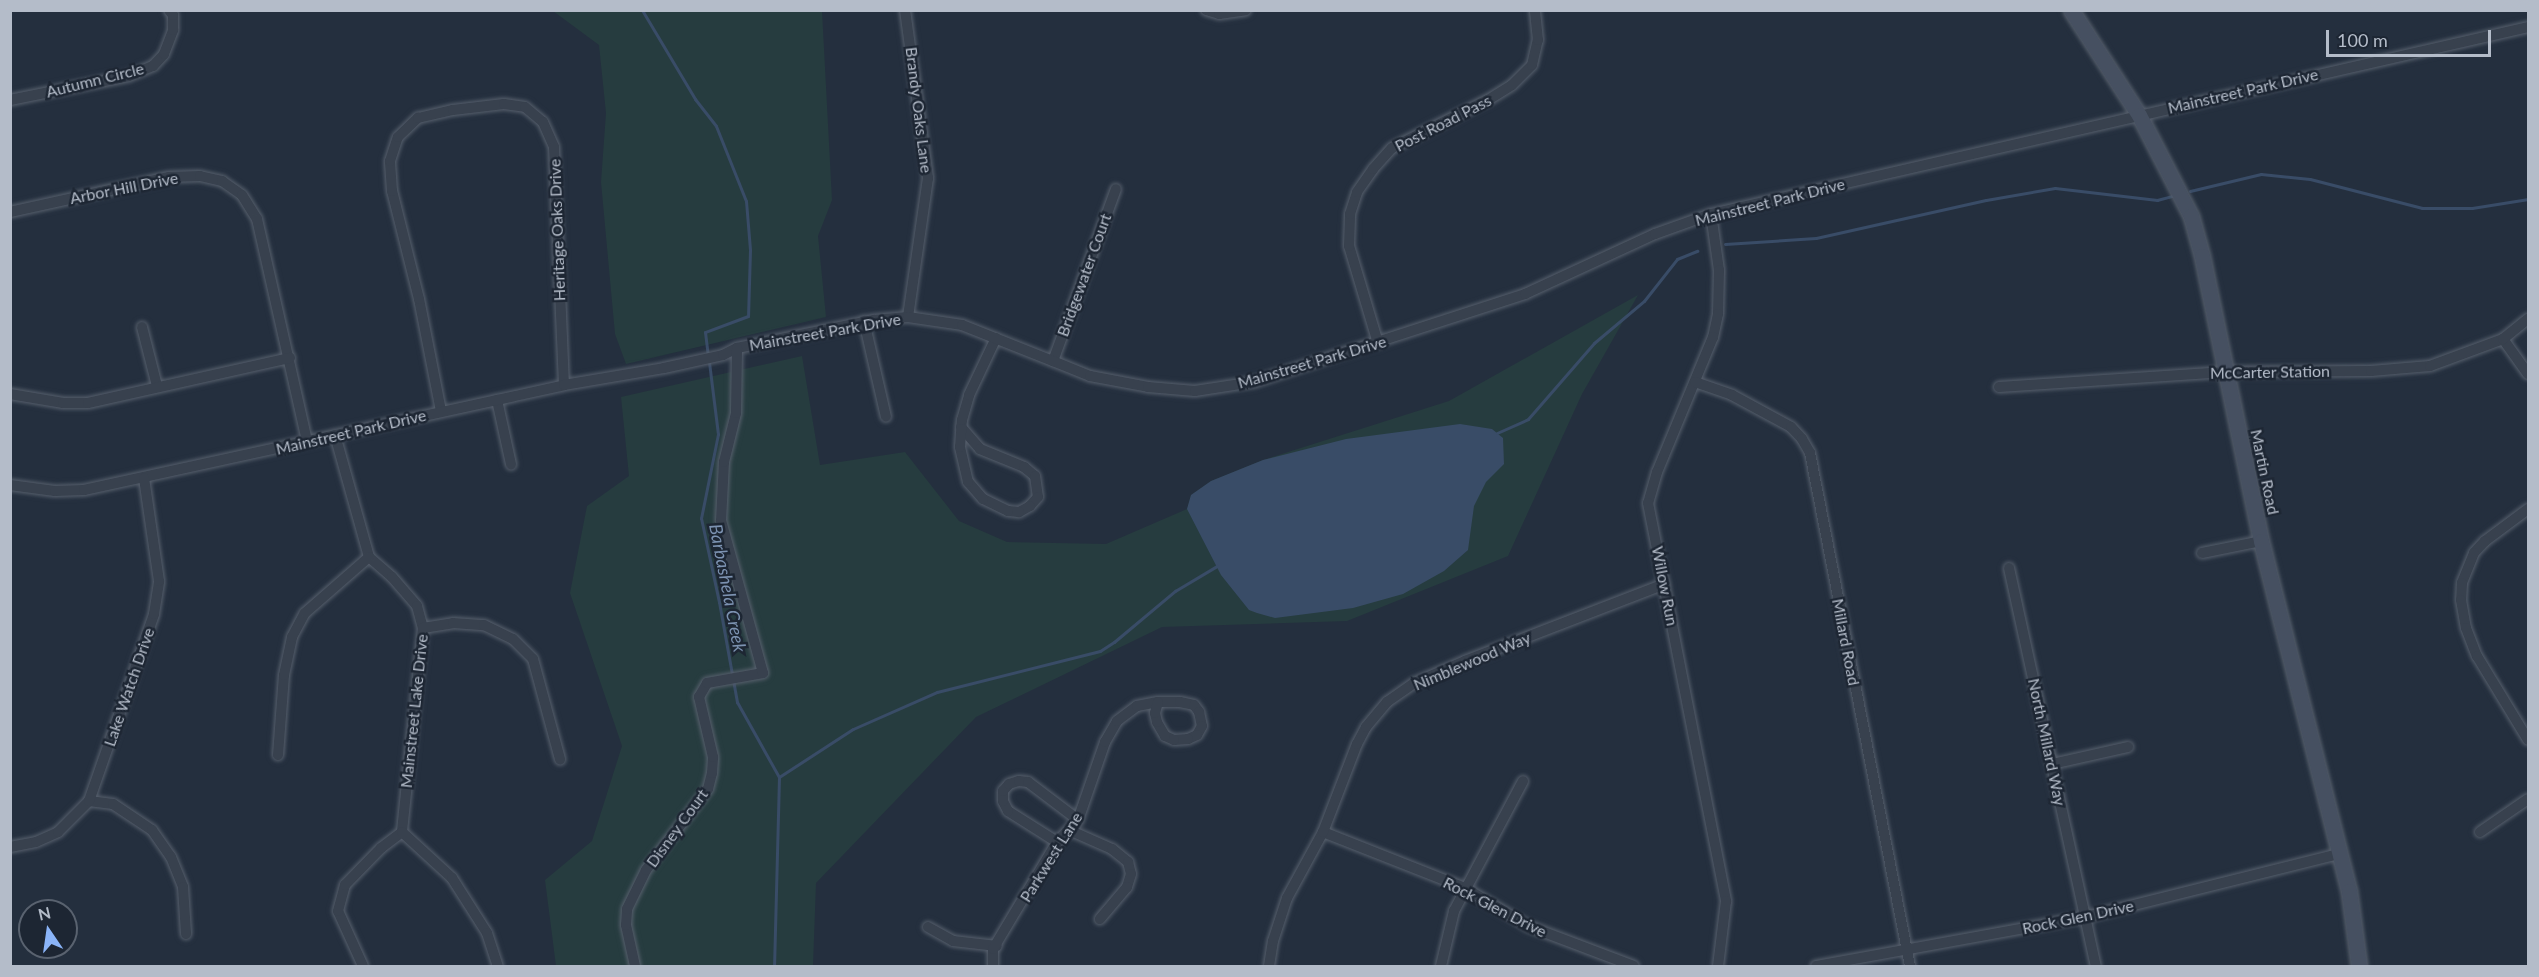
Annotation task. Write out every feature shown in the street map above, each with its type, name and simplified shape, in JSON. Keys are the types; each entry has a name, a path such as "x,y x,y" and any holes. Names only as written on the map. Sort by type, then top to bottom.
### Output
{"street":[{"name":"Autumn Circle","path":"10,100 129,75 153,66 164,54 174,30 173,15 169,10"},
{"name":"Brandy Oaks Lane","path":"905,10 928,178 908,317"},
{"path":"1206,10 1218,14 1246,10"},
{"name":"Post Road Pass","path":"1378,343 1349,246 1350,214 1358,192 1372,169 1392,148 1488,100 1512,85 1532,65 1538,40 1535,10"},
{"name":"Martin Road","path":"2071,10 2139,115 2192,216 2261,541 2349,891 2359,966"},
{"name":"Mainstreet Park Drive","path":"10,485 55,491 84,490 441,411 701,360 723,355 736,348 864,321 908,317 962,325 1090,376 1195,391 1254,382 1525,294 1655,234 1711,214 2529,27"},
{"name":"Heritage Oaks Drive","path":"441,411 392,191 390,161 398,137 417,118 453,110 504,104 525,107 543,122 554,147 564,386"},
{"name":"Arbor Hill Drive","path":"10,212 169,177 201,176 222,181 242,195 257,219 307,441"},
{"name":"Bridgewater Court","path":"1053,361 1116,189"},
{"name":"Willow Run","path":"1711,214 1719,270 1718,314 1713,337 1657,472 1648,503 1726,902 1718,966"},
{"name":"McCarter Station","path":"1999,387 2226,372 2371,371 2430,366 2503,339 2529,319"},
{"path":"864,321 886,417"},
{"path":"142,327 157,386"},
{"path":"961,427 980,449 1024,467 1035,476 1038,497 1030,506 1019,512 1008,511 995,507 982,499 968,482 960,447 961,427 969,395 996,338"},
{"path":"2503,339 2529,374"},
{"name":"Disney Court","path":"635,966 626,925 627,909 646,870 708,789 713,757 699,698 707,683 763,673 721,521 724,462 736,414 736,348"},
{"path":"10,394 63,403 88,403 290,358"},
{"name":"Millard Road","path":"1695,382 1732,395 1791,427 1802,439 1810,453 1910,966"},
{"path":"496,400 511,464"},
{"path":"278,754 284,675 292,637 305,614 369,557 335,435"},
{"name":"Lake Watch Drive","path":"10,847 36,842 58,832 90,801 154,614 159,581 144,478"},
{"path":"2529,509 2491,535 2474,553 2462,583 2460,600 2466,628 2477,656 2529,740"},
{"path":"2202,553 2261,541"},
{"name":"Mainstreet Lake Drive","path":"369,557 392,577 417,606 423,628 402,832"},
{"name":"North Millard Way","path":"2009,568 2096,966"},
{"name":"Nimblewood Way","path":"1269,966 1287,898 1323,832 1361,735 1376,714 1400,692 1465,661 1665,584"},
{"path":"423,628 453,623 484,626 513,639 533,659 560,759"},
{"name":"Parkwest Lane","path":"993,966 993,949 1057,842 1078,819 1105,742 1117,721 1129,710 1158,702 1180,702 1194,705 1199,712 1202,726 1197,735 1174,740 1165,736 1155,713 1158,702"},
{"path":"2052,764 2128,747"},
{"path":"1057,842 1008,811 1003,801 1003,791 1009,784 1019,781 1028,782 1078,819"},
{"path":"1441,966 1454,911 1523,781"},
{"path":"2481,832 2529,799"},
{"path":"90,801 113,804 152,830 171,857 183,887 186,934"},
{"path":"1069,830 1112,849 1128,862 1131,874 1127,887 1100,919"},
{"path":"363,966 338,911 345,885 381,848 402,832 452,878 487,933 498,966"},
{"name":"Rock Glen Drive","path":"1323,832 1465,888 1528,926 1634,966"},
{"name":"Rock Glen Drive","path":"1816,966 2086,917 2338,854"},
{"path":"928,927 953,941 996,946"}],"green space":[{"path":"553,11 822,11 832,200 818,236 826,317 626,364 615,334 601,182 606,113 599,45"},
{"path":"1638,295 1582,394 1508,556 1347,621 1162,627 976,717 816,883 813,966 556,966 545,880 592,841 622,746 570,593 587,506 629,476 621,397 802,356 820,465 905,452 959,521 1007,542 1106,544 1187,509 1191,495 1211,481 1263,460 1449,401"}],"water":[{"path":"1460,424 1492,429 1503,438 1504,464 1486,482 1474,506 1468,550 1444,571 1403,594 1353,608 1275,618 1249,610 1221,575 1187,509 1191,495 1211,481 1263,460 1346,439"}],"waterway":[{"name":"Barbashela Creek","path":"642,10 695,99 716,126 746,201 750,250 748,316 705,332 708,355"},
{"path":"2190,191 2261,174 2310,179 2422,208 2472,208 2528,199"},
{"path":"1725,244 1816,238 1986,200 2055,188 2157,200 2172,196"},
{"path":"1497,433 1528,419 1594,343 1644,301 1677,259 1697,251"},
{"name":"Barbashela Creek","path":"709,362 718,434 701,518 737,702 779,777 774,966"},
{"path":"779,777 853,729 937,692 1100,651 1175,591 1217,566"}]}
